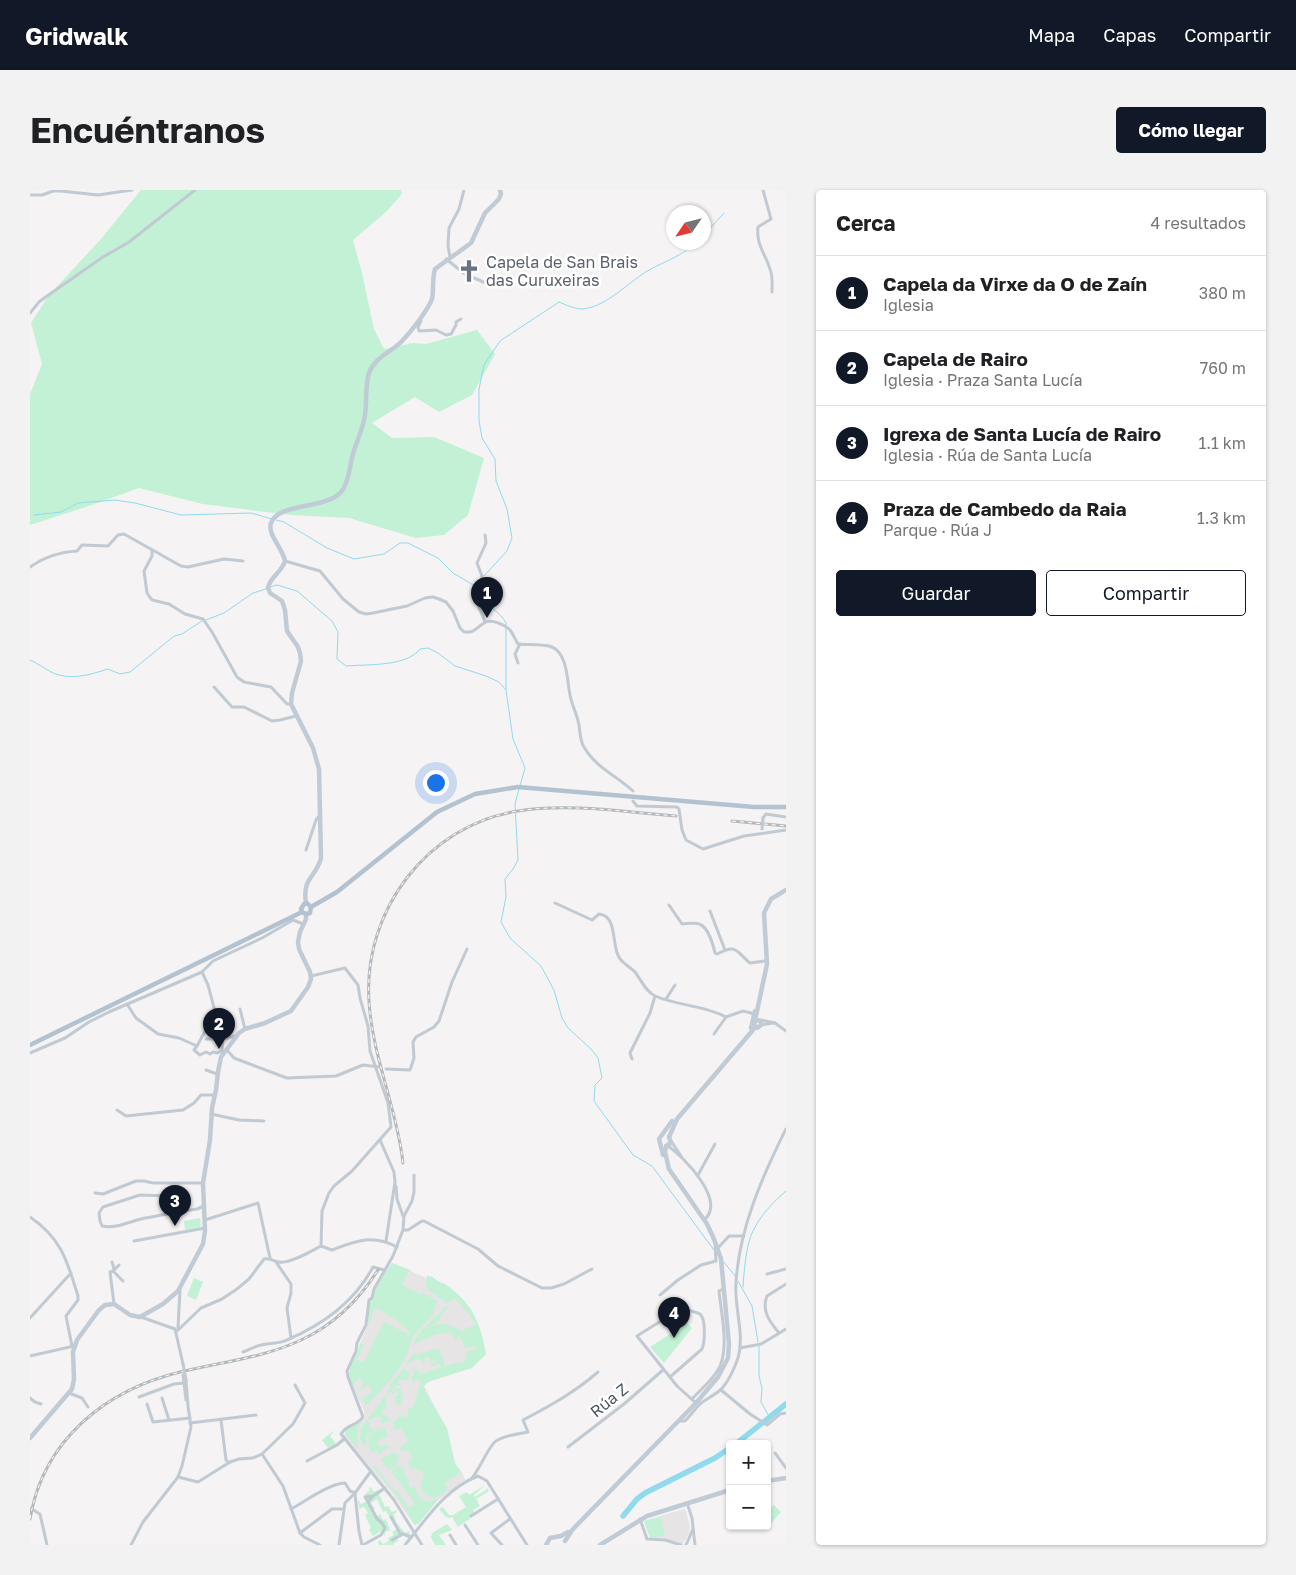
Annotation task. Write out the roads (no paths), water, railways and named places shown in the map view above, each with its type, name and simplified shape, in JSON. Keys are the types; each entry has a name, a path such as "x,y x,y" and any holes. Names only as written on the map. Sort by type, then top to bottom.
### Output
{"main road":[{"path":"30,1046 311,911 311,907 337,892 438,812 476,794 518,787 786,807"},
{"path":"304,913 301,907 306,903 311,907"}],"street":[{"path":"30,195 42,195 61,190 98,195 132,190"},
{"path":"30,313 43,299 103,257 129,242 195,190"},
{"path":"464,190 459,209 449,228 448,258 464,274 488,284"},
{"path":"306,903 304,888 321,858 319,776 316,756 291,704 292,693 301,661 300,654 298,647 287,631 282,601 270,593 268,588 270,582 281,570 285,561 280,546 272,535 271,523 283,512 328,501 342,491 348,478 353,454 363,424 369,374 382,355 400,343 420,318 432,299 434,269 471,243 485,213 499,199 500,190"},
{"path":"763,190 772,219 758,227 757,235 759,246 770,270 772,292"},
{"path":"420,318 419,331 436,330 446,335 451,334 456,322 461,319"},
{"path":"30,567 51,556 67,551 77,551 82,545 105,547 112,543 118,535 124,534 181,566 188,567 224,559 243,561"},
{"path":"485,535 486,543 477,563 482,576 476,602 485,622"},
{"path":"152,550 152,556 144,571 144,576 147,592 152,600 165,603 185,614 203,619 237,677 244,682 271,687 287,704 291,704"},
{"path":"285,561 320,571 343,599 359,612 366,614 399,608 425,598 433,597 446,602 464,632 475,631 485,622 490,621 506,627 518,644 529,646 546,645 558,650 569,677 570,693 577,714 583,747 600,766 633,791"},
{"path":"518,663 515,654 520,644"},
{"path":"214,687 233,708 238,706 244,707 272,720 296,716"},
{"path":"634,801 637,806 679,808 682,830 686,840 703,849 762,831 786,830"},
{"path":"762,831 763,818 766,814 786,817"},
{"path":"306,850 319,816"},
{"path":"765,980 760,917 762,908 771,896 786,889"},
{"path":"660,1294 701,1265 716,1261 717,1248 669,1172 664,1160 665,1146 670,1139 674,1124 679,1116 748,1038 756,1022 768,959 764,913 772,899 786,889"},
{"path":"555,903 592,920 599,914 606,916 612,926 616,955 655,996 680,1005 714,1011 726,1017"},
{"path":"668,905 682,924 700,924 704,927 712,942 715,953 717,954 732,948 737,949 750,963 765,962"},
{"path":"710,911 724,950"},
{"path":"217,1019 210,1022 194,1050 200,1055 206,1052 217,1054 224,1052 245,1029 270,1021 291,1011 308,987 311,976 298,944 299,934 306,919 304,913"},
{"path":"30,1053 65,1038 89,1022 127,1004 202,972 213,961 262,938 294,920 303,924"},
{"path":"386,1068 410,1070 414,1058 413,1042 416,1037 434,1027 439,1021 452,982 467,949"},
{"path":"708,1228 709,1199 704,1184 682,1159 659,1139 676,1116 756,1022 765,962"},
{"path":"311,976 345,968 358,985 368,1026 368,1040 388,1103 391,1127 352,1171 334,1186 329,1193 322,1211 321,1246"},
{"path":"140,1317 172,1298 181,1286 202,1244 205,1228 203,1183 217,1074 224,1052 224,1039 208,985 202,972"},
{"path":"666,999 675,985"},
{"path":"632,1059 630,1052 650,1013 655,996"},
{"path":"127,1004 136,1018 158,1034 179,1038 197,1046"},
{"path":"240,1009 245,1029"},
{"path":"714,1034 726,1017 743,1011 756,1022 773,1022 786,1031"},
{"path":"206,1039 224,1039 237,1036"},
{"path":"224,1052 234,1058 287,1078 336,1076 364,1065 377,1067"},
{"path":"206,1070 217,1074"},
{"path":"117,1110 126,1116 183,1110 194,1103 201,1095 215,1095"},
{"path":"212,1114 239,1120 264,1121"},
{"path":"679,1421 685,1421 701,1404 721,1390 734,1368 740,1348 735,1298 736,1275 744,1236 753,1202 786,1129"},
{"path":"664,1134 677,1148 682,1159"},
{"path":"380,1140 394,1172 403,1230 393,1256 374,1289 372,1298 369,1300 366,1325 347,1371 363,1417 360,1421 344,1428 341,1434 385,1488 422,1545"},
{"path":"698,1175 715,1144"},
{"path":"559,1536 565,1543 573,1529 679,1421 694,1401 718,1377 728,1358 722,1263 708,1228 669,1169 665,1146"},
{"path":"402,1215 412,1202 414,1174"},
{"path":"95,1193 104,1194 136,1182 203,1183"},
{"path":"386,1241 395,1182"},
{"path":"186,1211 171,1196 140,1195 103,1208 99,1213 102,1226 108,1227 122,1226 140,1219 186,1211 204,1206"},
{"path":"205,1220 258,1203 270,1258"},
{"path":"391,1212 396,1211 402,1215"},
{"path":"695,1212 703,1220"},
{"path":"703,1220 708,1216"},
{"path":"30,1217 45,1228 63,1252 78,1296 78,1300 66,1316 73,1346 74,1379 72,1389 30,1438"},
{"path":"403,1230 408,1230 424,1221 478,1249 498,1266 542,1288 551,1288 564,1284 592,1269"},
{"path":"134,1241 205,1228"},
{"path":"717,1248 729,1236 744,1236"},
{"path":"275,1261 285,1262 307,1254 321,1246 332,1250 365,1239 386,1241 397,1246"},
{"path":"176,1331 202,1308 222,1299 237,1289 249,1279 264,1259 270,1258 275,1261 291,1284 287,1308 291,1338"},
{"path":"112,1262 113,1270 123,1281"},
{"path":"114,1304 110,1272 119,1265"},
{"path":"243,1352 261,1345 286,1341 326,1320 344,1304 366,1279 372,1267 384,1270"},
{"path":"766,1274 786,1269"},
{"path":"30,1318 70,1273"},
{"path":"779,1333 766,1314 765,1302 767,1296 786,1284"},
{"path":"176,1331 179,1327 181,1286"},
{"path":"30,1356 73,1346 99,1310 105,1305 114,1304 130,1315 174,1328 176,1331 183,1364 190,1418 182,1466 178,1477 143,1522 131,1545"},
{"path":"670,1377 702,1349 704,1328 702,1316 699,1313 680,1309 637,1336 677,1386 694,1401"},
{"path":"740,1348 771,1340 786,1329"},
{"name":"Rúa Z","path":"568,1448 624,1404 663,1370"},
{"path":"470,1480 495,1441 528,1432 523,1420 563,1398 598,1372"},
{"path":"183,1375 185,1382"},
{"path":"139,1398 174,1384 185,1382"},
{"path":"178,1477 198,1482 229,1463 262,1454 293,1424 305,1403 295,1385"},
{"path":"721,1390 767,1425 780,1414 786,1412"},
{"path":"69,1393 82,1398 88,1408"},
{"path":"30,1398 34,1402 41,1404"},
{"path":"162,1398 169,1420"},
{"path":"30,1404 34,1402"},
{"path":"147,1404 153,1422 190,1418"},
{"path":"190,1423 256,1415"},
{"path":"222,1420 226,1460 229,1463"},
{"path":"307,1461 337,1445 344,1439"},
{"path":"775,1452 786,1468"},
{"path":"262,1454 288,1496 300,1532 304,1537 320,1545"},
{"path":"339,1545 345,1503 371,1471"},
{"path":"405,1545 439,1503 451,1492 478,1476 484,1478 527,1545"},
{"path":"771,1480 786,1478"},
{"path":"291,1509 341,1484 345,1483 350,1491 355,1493"},
{"path":"355,1493 362,1545 381,1535 385,1528 377,1519 366,1497 373,1496 385,1488"},
{"path":"600,1545 640,1519 726,1491"},
{"path":"471,1516 498,1499"},
{"path":"348,1501 356,1506"},
{"path":"687,1503 695,1545"},
{"path":"30,1508 40,1514 47,1545"},
{"path":"300,1532 332,1509 343,1509"},
{"path":"391,1517 401,1535"},
{"path":"502,1545 491,1533 510,1519"},
{"path":"640,1519 646,1537 681,1545"},
{"path":"465,1525 478,1545"},
{"path":"686,1545 693,1528"},
{"path":"546,1545 550,1538 573,1529"},
{"path":"392,1540 403,1534 412,1537"},
{"path":"450,1535 456,1545"}],"waterway":[{"path":"711,227 724,213"},
{"path":"484,576 507,551 512,538 507,509 496,481 495,459 482,438 479,421 479,389 484,365 500,341 559,302 573,308 582,309 600,304 649,270 687,250"},
{"path":"34,515 61,512 78,503 115,500 135,503 181,515 251,513 272,519"},
{"path":"276,520 284,522 327,548 354,559 384,554 400,543 408,543 438,558 453,573 475,586 478,591"},
{"path":"270,587 277,585 297,591 332,621 338,632 337,659 346,666 396,662 414,655 420,649 428,648 455,666 499,682 506,690 513,739 525,768 520,786"},
{"path":"206,620 224,613 253,593 266,589"},
{"path":"480,595 506,623 506,689"},
{"path":"30,660 58,675 72,677 108,669 120,674 130,672 174,636 182,634 202,621"},
{"path":"519,789 515,804 518,860 505,879 506,897 501,922 510,938 541,966 554,990 562,1018 568,1028 598,1058 602,1078 595,1085 594,1101 633,1155 652,1166 714,1250"},
{"path":"743,1287 747,1250 753,1231 767,1210 786,1191"},
{"path":"723,1261 736,1277"},
{"path":"738,1281 752,1306 758,1342"},
{"path":"759,1346 761,1402 770,1418"},
{"path":"741,1440 786,1404"},
{"path":"623,1516 637,1499 645,1493 726,1451"}],"railway":[{"path":"403,1163 396,1122 379,1062 369,1001 370,968 377,935 390,905 407,878 429,854 455,834 485,819 518,811 577,808 676,816"},
{"path":"732,821 786,826"},
{"path":"30,1519 37,1491 49,1465 64,1443 82,1423 103,1406 127,1391 153,1380 272,1351 301,1340 324,1327 345,1311 378,1270"}],"place":[{"name":"Capela de San Brais das Curuxeiras","path":"469,271"},
{"name":"Capela da Virxe da O de Zaín","path":"487,618"},
{"name":"Capela de Rairo","path":"219,1049"},
{"name":"Igrexa de Santa Lucía de Rairo","path":"175,1226"},
{"name":"Praza de Cambedo da Raia","path":"674,1338"}]}
